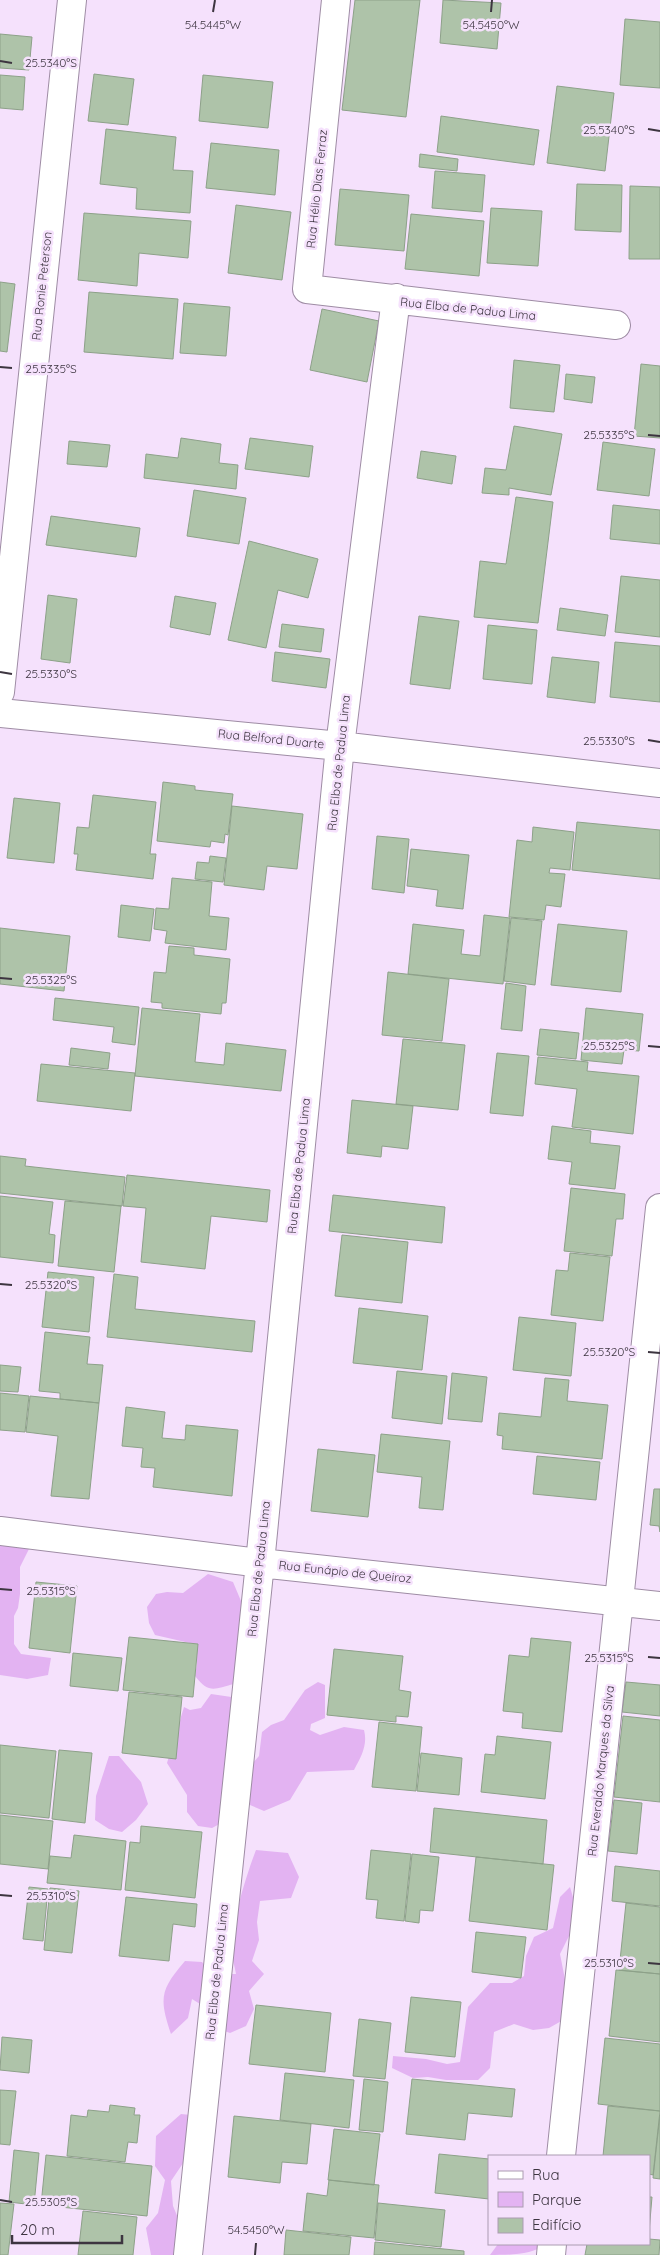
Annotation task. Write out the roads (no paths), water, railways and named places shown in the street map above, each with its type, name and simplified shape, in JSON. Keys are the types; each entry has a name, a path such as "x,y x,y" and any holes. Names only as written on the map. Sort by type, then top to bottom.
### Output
{"street":[{"name":"Rua Ronie Peterson","path":"0,692 72,0"},
{"name":"Rua Hélio Dias Ferraz","path":"336,0 307,289 396,298"},
{"name":"Rua Elba de Padua Lima","path":"188,2255 260,1563 340,746 396,298 616,325"},
{"name":"Rua Belford Duarte","path":"0,713 340,746 660,783"},
{"name":"Rua Everaldo Marques da Silva","path":"561,2155 660,1208"},
{"name":"Rua Eunápio de Queiroz","path":"0,1531 260,1563 660,1606"}]}
